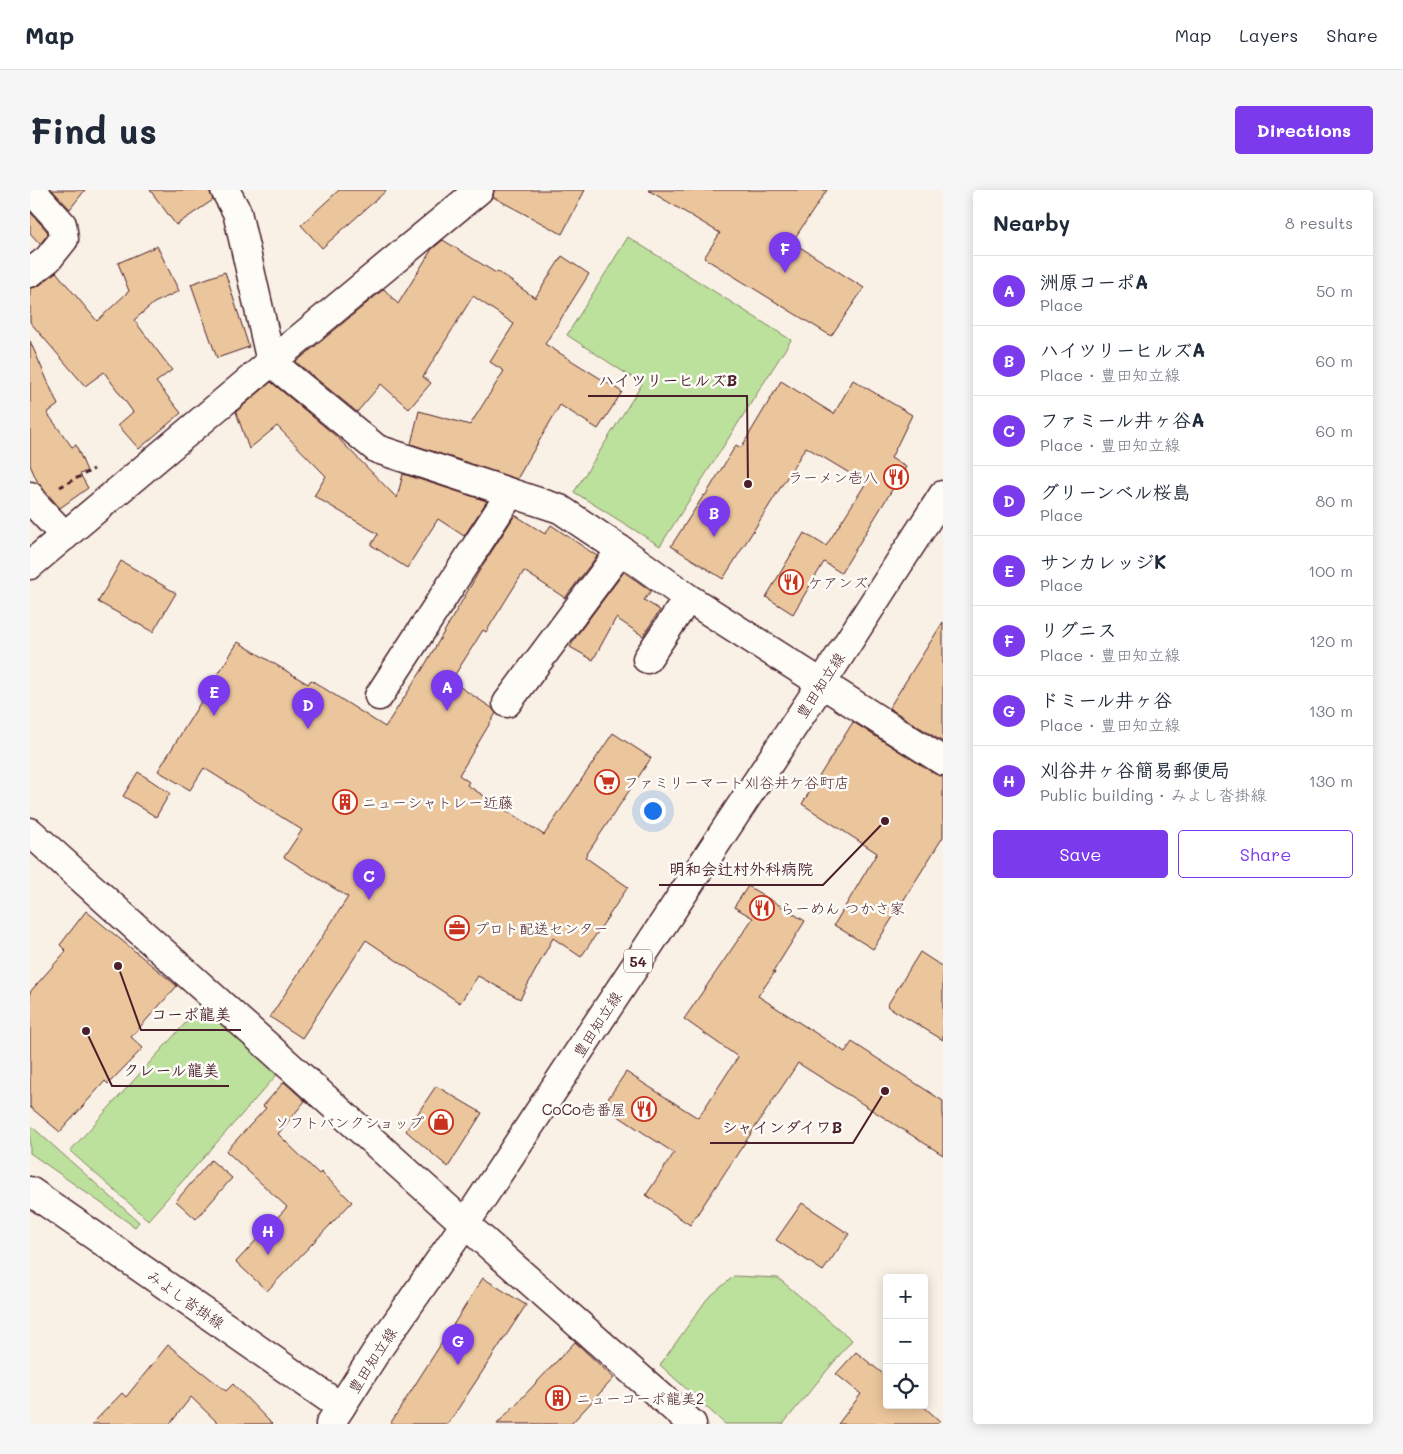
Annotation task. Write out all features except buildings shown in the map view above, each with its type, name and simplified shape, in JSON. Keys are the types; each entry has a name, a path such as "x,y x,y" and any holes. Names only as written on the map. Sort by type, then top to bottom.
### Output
{"street":[{"path":"225,190 237,212 271,362 377,449 560,510 621,550 688,598 943,761"},
{"path":"30,565 479,190"},
{"path":"30,273 48,259 64,239 62,224 35,194"},
{"path":"379,696 510,494"},
{"path":"30,496 31,500 66,536"},
{"name":"豊田知立線","path":"336,1415 376,1352 465,1224 943,496"},
{"path":"508,703 621,550"},
{"path":"647,659 688,598"},
{"path":"30,832 465,1224 692,1424"},
{"name":"みよし沓掛線","path":"30,1191 336,1415"}],"green space":[{"path":"628,237 791,340 660,546 574,492 642,384 567,335"},
{"path":"208,998 283,1068 148,1220 70,1151"},
{"path":"30,1125 139,1222 135,1227 30,1153"},
{"path":"734,1276 778,1278 852,1340 783,1424 725,1424 660,1365 707,1299"}],"place":[{"name":"リグニス","path":"785,273"},
{"name":"ラーメン壱八","path":"896,477"},
{"name":"ハイツリーヒルズB","path":"748,484"},
{"name":"ハイツリーヒルズA","path":"714,537"},
{"name":"ケアンズ","path":"791,582"},
{"name":"洲原コーポA","path":"447,711"},
{"name":"サンカレッジK","path":"214,716"},
{"name":"グリーンベル桜島","path":"308,729"},
{"name":"ファミリーマート刈谷井ケ谷町店","path":"607,782"},
{"name":"ニューシャトレー近藤","path":"345,802"},
{"name":"明和会辻村外科病院","path":"885,821"},
{"name":"ファミール井ヶ谷A","path":"369,900"},
{"name":"らーめん つかさ家","path":"762,908"},
{"name":"プロト配送センター","path":"457,928"},
{"name":"コーポ龍美","path":"118,966"},
{"name":"クレール龍美","path":"86,1031"},
{"name":"シャインダイワB","path":"885,1091"},
{"name":"CoCo壱番屋","path":"644,1109"},
{"name":"ソフトバンクショップ","path":"441,1122"},
{"name":"刈谷井ヶ谷簡易郵便局","path":"268,1255"},
{"name":"ドミール井ヶ谷","path":"458,1365"},
{"name":"ニューコーポ龍美2","path":"558,1398"}]}
